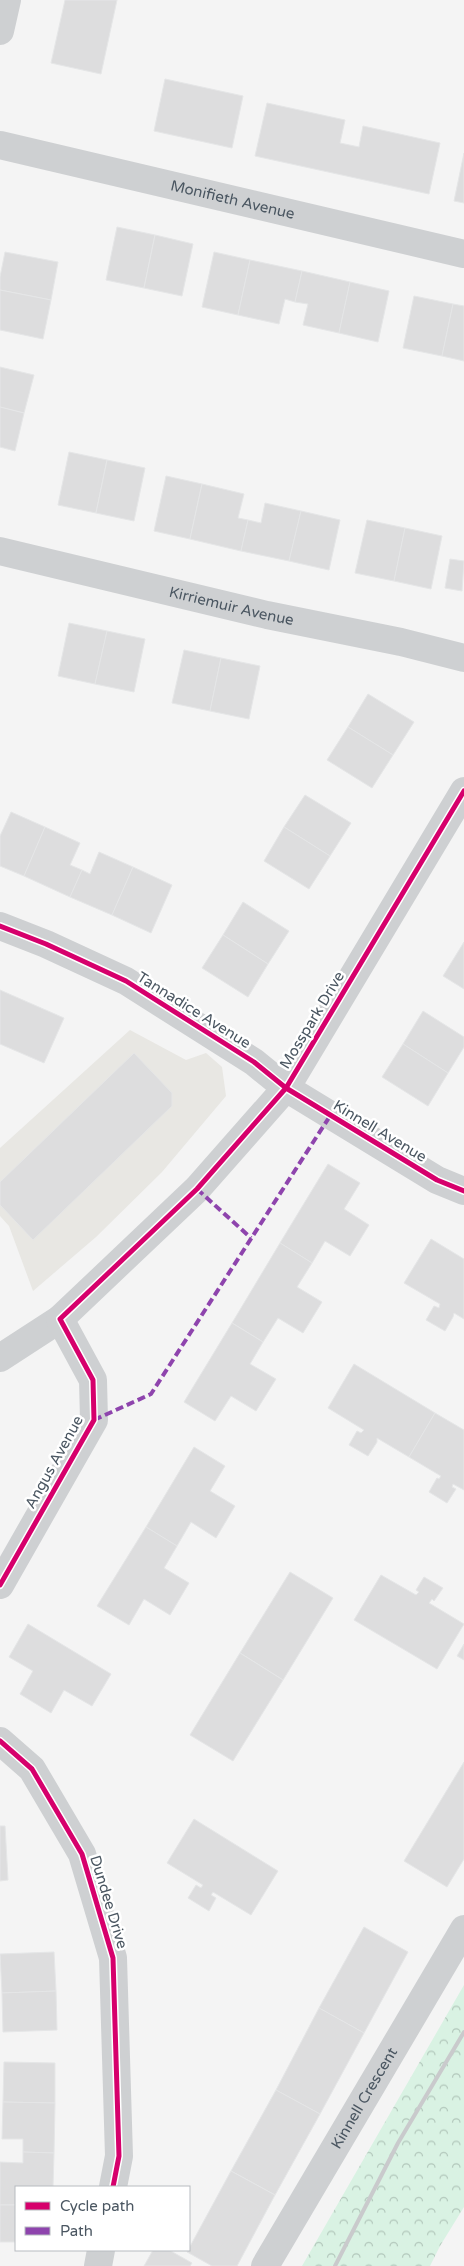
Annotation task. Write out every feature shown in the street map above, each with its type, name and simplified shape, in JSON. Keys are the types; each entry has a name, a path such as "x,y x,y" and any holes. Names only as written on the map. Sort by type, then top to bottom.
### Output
{"street":[{"path":"0,31 7,0"},
{"name":"Monifieth Avenue","path":"0,145 464,254"},
{"name":"Kirriemuir Avenue","path":"0,550 267,615 401,642 464,658"},
{"name":"Mosspark Drive","path":"0,1358 60,1319 197,1190 286,1088 464,791"},
{"name":"Tannadice Avenue","path":"0,926 46,944 126,981 254,1062 286,1088"},
{"name":"Kinnell Avenue","path":"286,1088 438,1180 464,1191"},
{"name":"Angus Avenue","path":"0,1585 94,1420 93,1380 60,1319"},
{"name":"Dundee Drive","path":"0,1742 32,1769 82,1854 113,1958 119,2156 113,2186"},
{"name":"Kinnell Crescent","path":"265,2266 464,1929"},
{"path":"98,2266 101,2251"}],"shaded area":[{"path":"130,1030 186,1060 206,1053 222,1067 226,1096 162,1172 96,1237 33,1291 9,1226 0,1216 0,1148"}],"green space":[{"path":"464,1985 464,2207 430,2266 302,2266"}],"building":[{"path":"65,0 117,0 101,74 51,63"},
{"path":"165,79 243,96 232,148 154,131"},
{"path":"267,103 345,120 340,143 359,147 363,126 440,143 429,194 255,156"},
{"path":"464,153 464,203 454,201"},
{"path":"117,227 155,235 144,288 106,280"},
{"path":"155,235 193,244 182,296 144,288"},
{"path":"5,252 58,262 51,300 0,290 0,277"},
{"path":"214,252 250,260 238,315 202,307"},
{"path":"250,260 302,271 295,302 285,299 279,324 238,315"},
{"path":"302,271 350,282 339,333 303,325 308,304 295,302"},
{"path":"350,282 389,291 378,342 339,333"},
{"path":"0,290 51,300 43,339 0,330"},
{"path":"414,296 453,304 442,356 403,348"},
{"path":"453,304 464,306 464,361 442,356"},
{"path":"0,367 34,375 24,413 0,407"},
{"path":"0,407 24,413 15,451 0,447"},
{"path":"69,452 107,460 96,513 58,505"},
{"path":"107,460 145,468 134,521 96,513"},
{"path":"166,476 202,484 190,539 154,531"},
{"path":"202,484 244,494 238,518 248,520 241,551 190,539"},
{"path":"265,503 301,511 289,561 241,551 248,520 261,523"},
{"path":"301,511 340,520 329,570 289,561"},
{"path":"367,520 405,528 394,581 355,573"},
{"path":"405,528 442,536 431,589 394,581"},
{"path":"450,559 464,561 462,591 445,588"},
{"path":"69,623 107,631 95,684 58,676"},
{"path":"107,631 145,639 134,692 95,684"},
{"path":"184,650 221,658 210,711 172,703"},
{"path":"221,658 260,666 249,719 210,711"},
{"path":"368,694 414,722 393,755 348,727"},
{"path":"348,727 393,755 372,788 327,760"},
{"path":"305,795 351,823 330,856 284,827"},
{"path":"11,812 45,827 24,876 0,866 0,836"},
{"path":"45,827 80,843 70,865 82,870 70,897 24,876"},
{"path":"284,827 330,856 309,889 264,861"},
{"path":"99,852 133,867 112,915 70,897 82,870 90,874"},
{"path":"133,867 172,885 151,933 112,915"},
{"path":"243,902 289,931 268,964 223,935"},
{"path":"223,935 268,964 248,997 202,968"},
{"path":"464,942 464,989 443,976"},
{"path":"0,990 64,1018 44,1063 0,1044"},
{"path":"423,1011 464,1037 464,1047 448,1073 403,1044"},
{"path":"403,1044 448,1073 428,1106 382,1077"},
{"path":"134,1053 172,1093 172,1106 33,1240 0,1205 0,1182"},
{"path":"328,1164 360,1183 344,1209 369,1225 350,1256 325,1241 312,1263 280,1243"},
{"path":"431,1239 464,1259 464,1319 454,1313 445,1331 426,1320 434,1306 439,1308 440,1304 404,1283"},
{"path":"280,1243 312,1263 297,1287 322,1302 303,1333 278,1318 263,1342 232,1323"},
{"path":"232,1323 263,1342 250,1364 276,1379 256,1411 231,1396 215,1421 184,1402"},
{"path":"354,1364 435,1413 409,1457 377,1438 377,1442 368,1456 349,1445 357,1431 361,1433 364,1430 328,1408"},
{"path":"435,1413 464,1430 464,1490 453,1484 452,1487 456,1489 447,1503 429,1492 437,1478 439,1479 441,1476 409,1457"},
{"path":"194,1447 225,1466 210,1491 235,1506 216,1538 191,1522 177,1546 146,1527"},
{"path":"146,1527 177,1546 164,1568 189,1583 170,1615 144,1599 129,1625 97,1606"},
{"path":"290,1572 333,1598 283,1680 240,1653"},
{"path":"381,1575 416,1595 419,1592 416,1590 424,1577 443,1588 434,1601 432,1599 429,1603 464,1624 437,1669 354,1620"},
{"path":"28,1624 111,1674 92,1706 64,1690 51,1713 20,1694 33,1671 9,1657"},
{"path":"464,1644 464,1660 457,1656"},
{"path":"240,1653 283,1680 233,1761 190,1735"},
{"path":"464,1762 464,1859 447,1887 404,1861"},
{"path":"194,1819 278,1871 251,1915 213,1892 211,1895 216,1898 209,1911 188,1898 196,1885 201,1888 203,1885 167,1863"},
{"path":"0,1826 5,1826 8,1880 0,1881"},
{"path":"364,1927 408,1952 364,2033 319,2008"},
{"path":"54,1952 56,1991 2,1993 0,1954"},
{"path":"56,1991 57,2030 3,2032 2,1993"},
{"path":"319,2008 364,2033 320,2114 276,2090"},
{"path":"4,2062 55,2063 55,2103 3,2102"},
{"path":"276,2090 320,2114 275,2195 231,2171"},
{"path":"3,2102 55,2103 54,2153 23,2152 23,2139 2,2139"},
{"path":"23,2152 54,2153 53,2186 15,2186 15,2205 0,2205 0,2162 23,2163"},
{"path":"231,2171 275,2195 237,2266 212,2266 187,2252 190,2251 190,2246"},
{"path":"0,2205 15,2205 15,2242 0,2242"},
{"path":"152,2251 171,2251 192,2263 190,2266 144,2266"}],"railway":[{"path":"335,2266 398,2143 464,2032"}],"marked path":[{"path":"94,1420 151,1394 330,1116"},
{"path":"197,1189 251,1238"}],"cycle path":[{"path":"0,1585 94,1420 93,1380 60,1319 197,1189 286,1088 464,791"},
{"path":"0,926 46,944 126,981 254,1062 286,1088 437,1180 464,1191"},
{"path":"0,1741 32,1769 82,1854 113,1958 119,2156 113,2186"}]}
